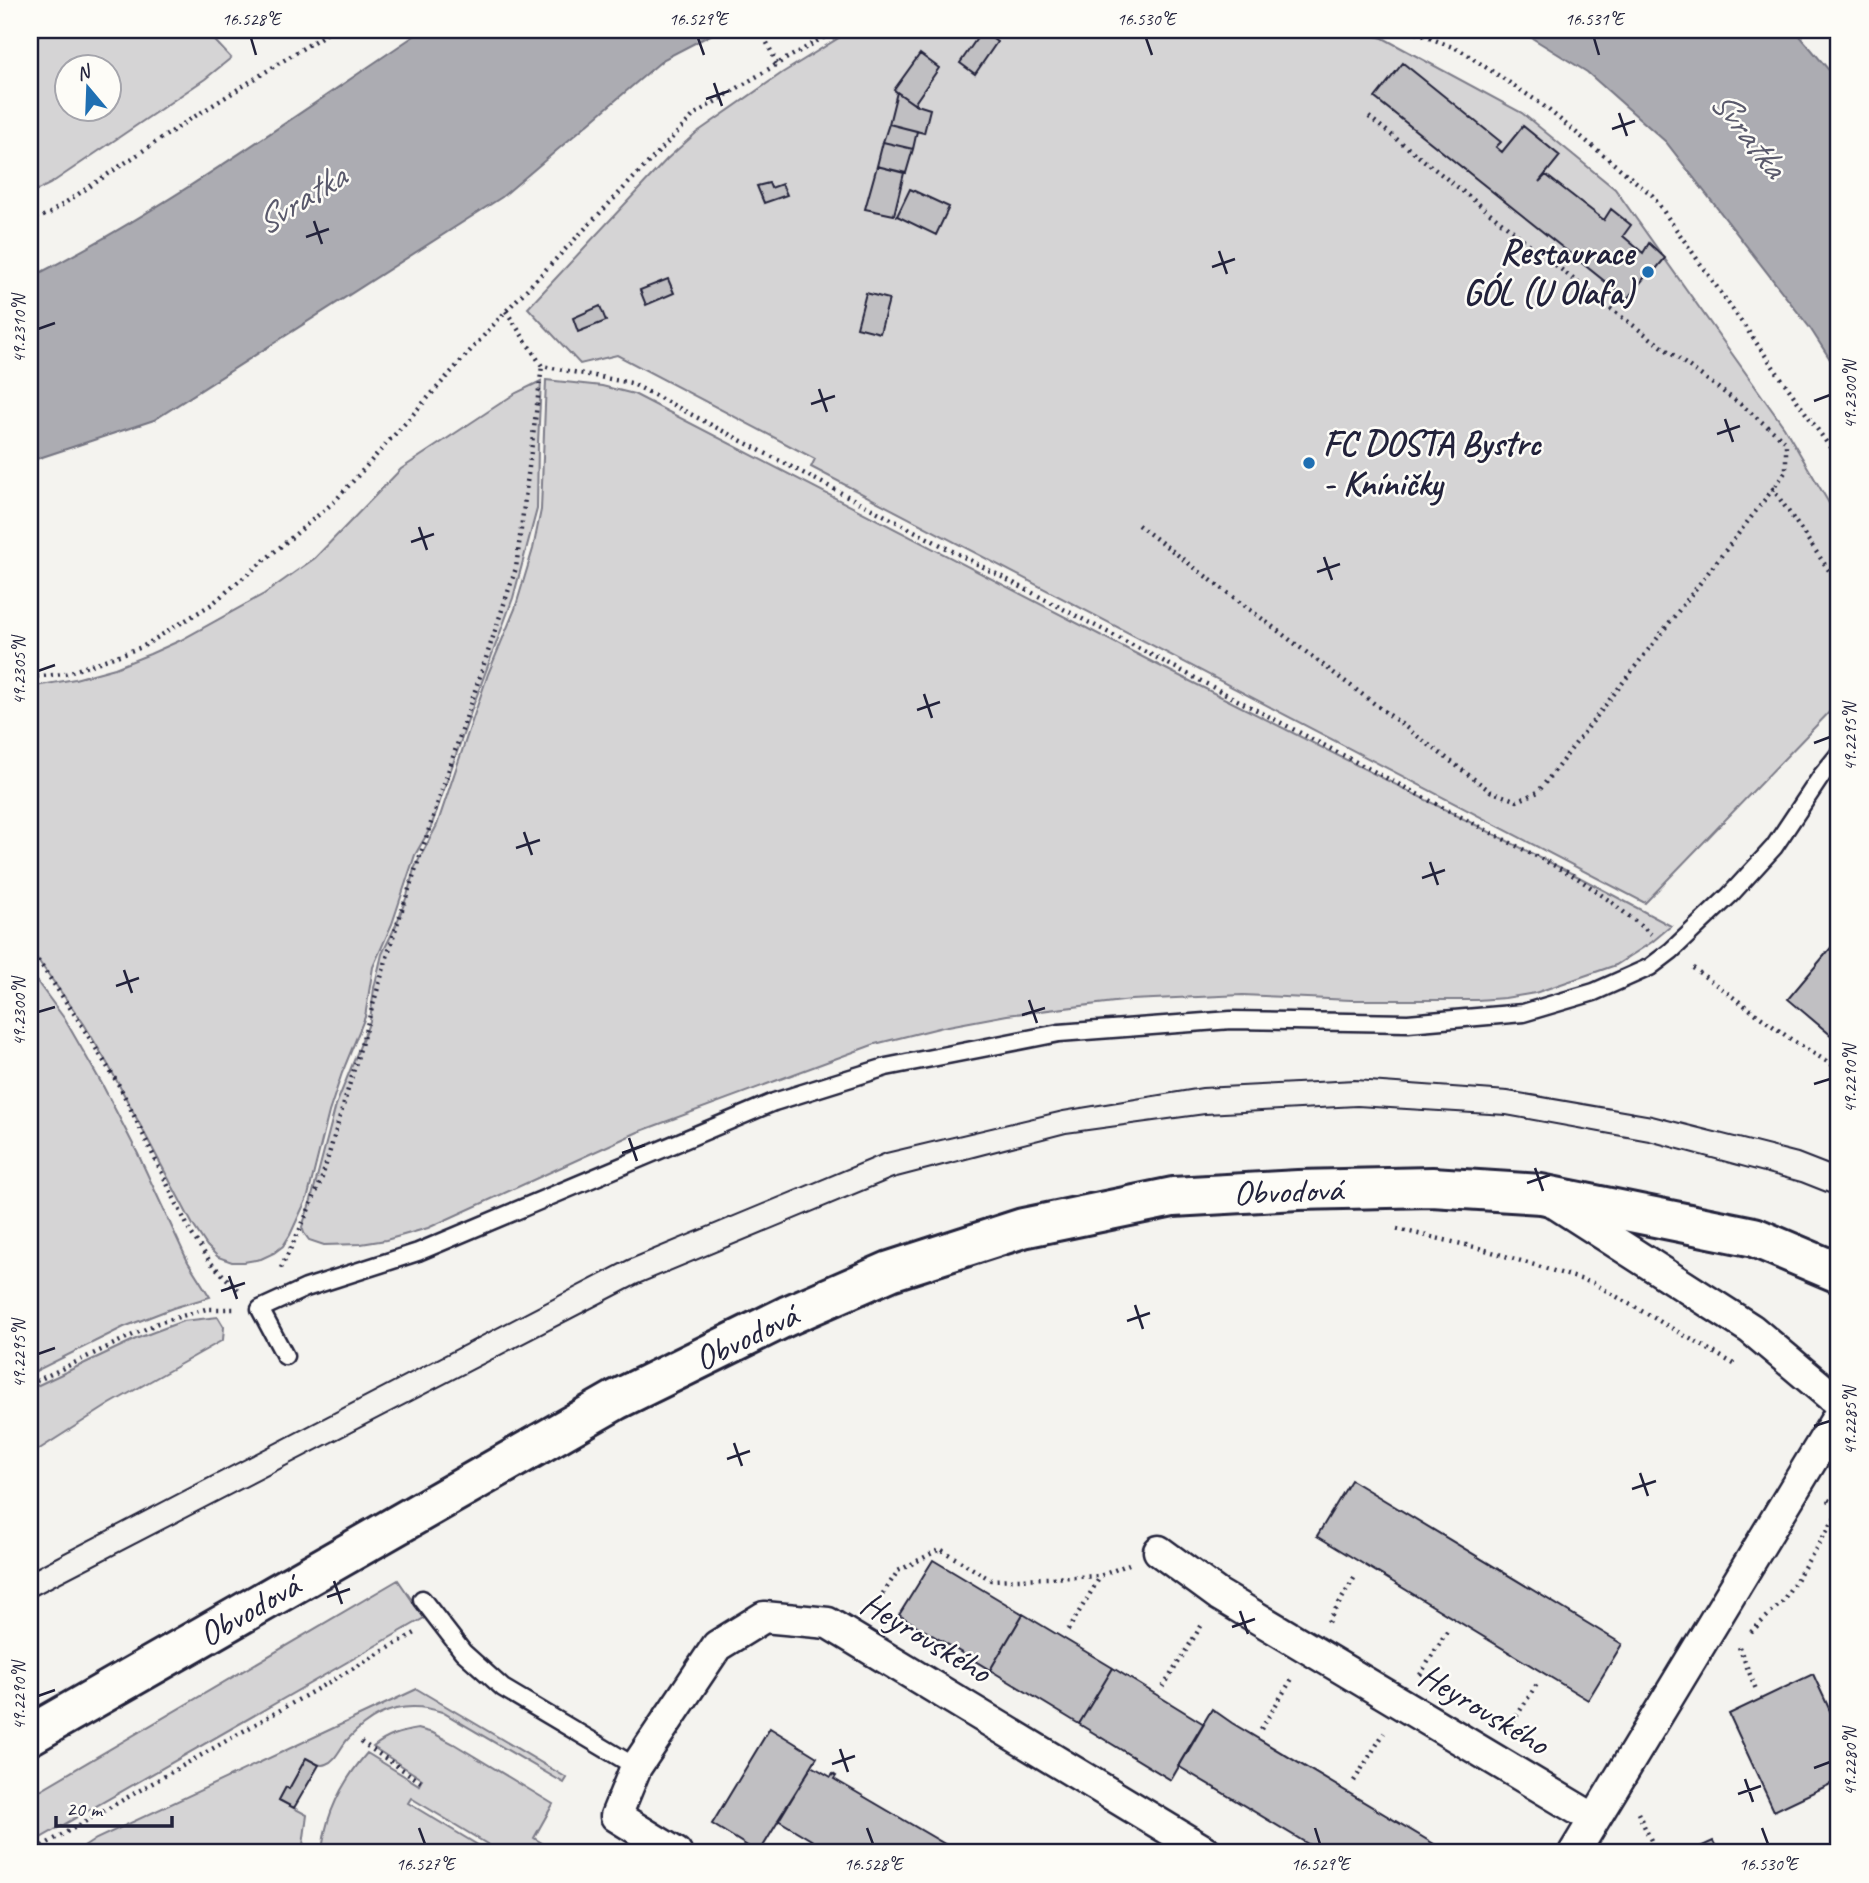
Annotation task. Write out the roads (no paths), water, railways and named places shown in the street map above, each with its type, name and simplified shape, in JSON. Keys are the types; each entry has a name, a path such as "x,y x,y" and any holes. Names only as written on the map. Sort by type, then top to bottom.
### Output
{"main road":[{"name":"Obvodová","path":"30,1735 617,1400 787,1316 890,1271 1023,1228 1173,1197 1298,1189 1432,1188 1541,1194 1754,1237 1839,1273"}],"street":[{"name":"Obvodová","path":"1541,1194 1751,1329 1839,1403"},
{"path":"1574,1853 1839,1415"},
{"name":"Heyrovského","path":"1159,1551 1219,1595 1594,1819"},
{"name":"Heyrovského","path":"676,1853 616,1816 635,1767 717,1646 764,1617 828,1623 1208,1853"}],"lane":[{"path":"285,1356 260,1309 306,1289 418,1252 774,1101 886,1067 1059,1033 1231,1020 1408,1023 1523,1013 1594,992 1650,967 1671,951 1730,895 1774,847 1839,754"},
{"path":"422,1599 463,1652 503,1688 635,1767"}],"water":[{"name":"Svratka","path":"423,30 720,30 664,59 502,197 154,420 30,461 30,278 181,191"},
{"name":"Svratka","path":"1519,30 1795,30 1839,82 1839,373 1810,328 1666,142 1587,72"}],"tram line":[{"path":"30,1571 628,1260 886,1153 1063,1111 1202,1088 1355,1080 1508,1091 1652,1116 1798,1153 1839,1169"},
{"path":"30,1598 638,1284 893,1178 1066,1133 1205,1114 1357,1106 1506,1115 1649,1141 1801,1182 1839,1197"}],"place":[{"name":"Restaurace GÓL (U Olafa)","path":"1648,272"},
{"name":"FC DOSTA Bystrc - Kníničky","path":"1309,463"}]}
